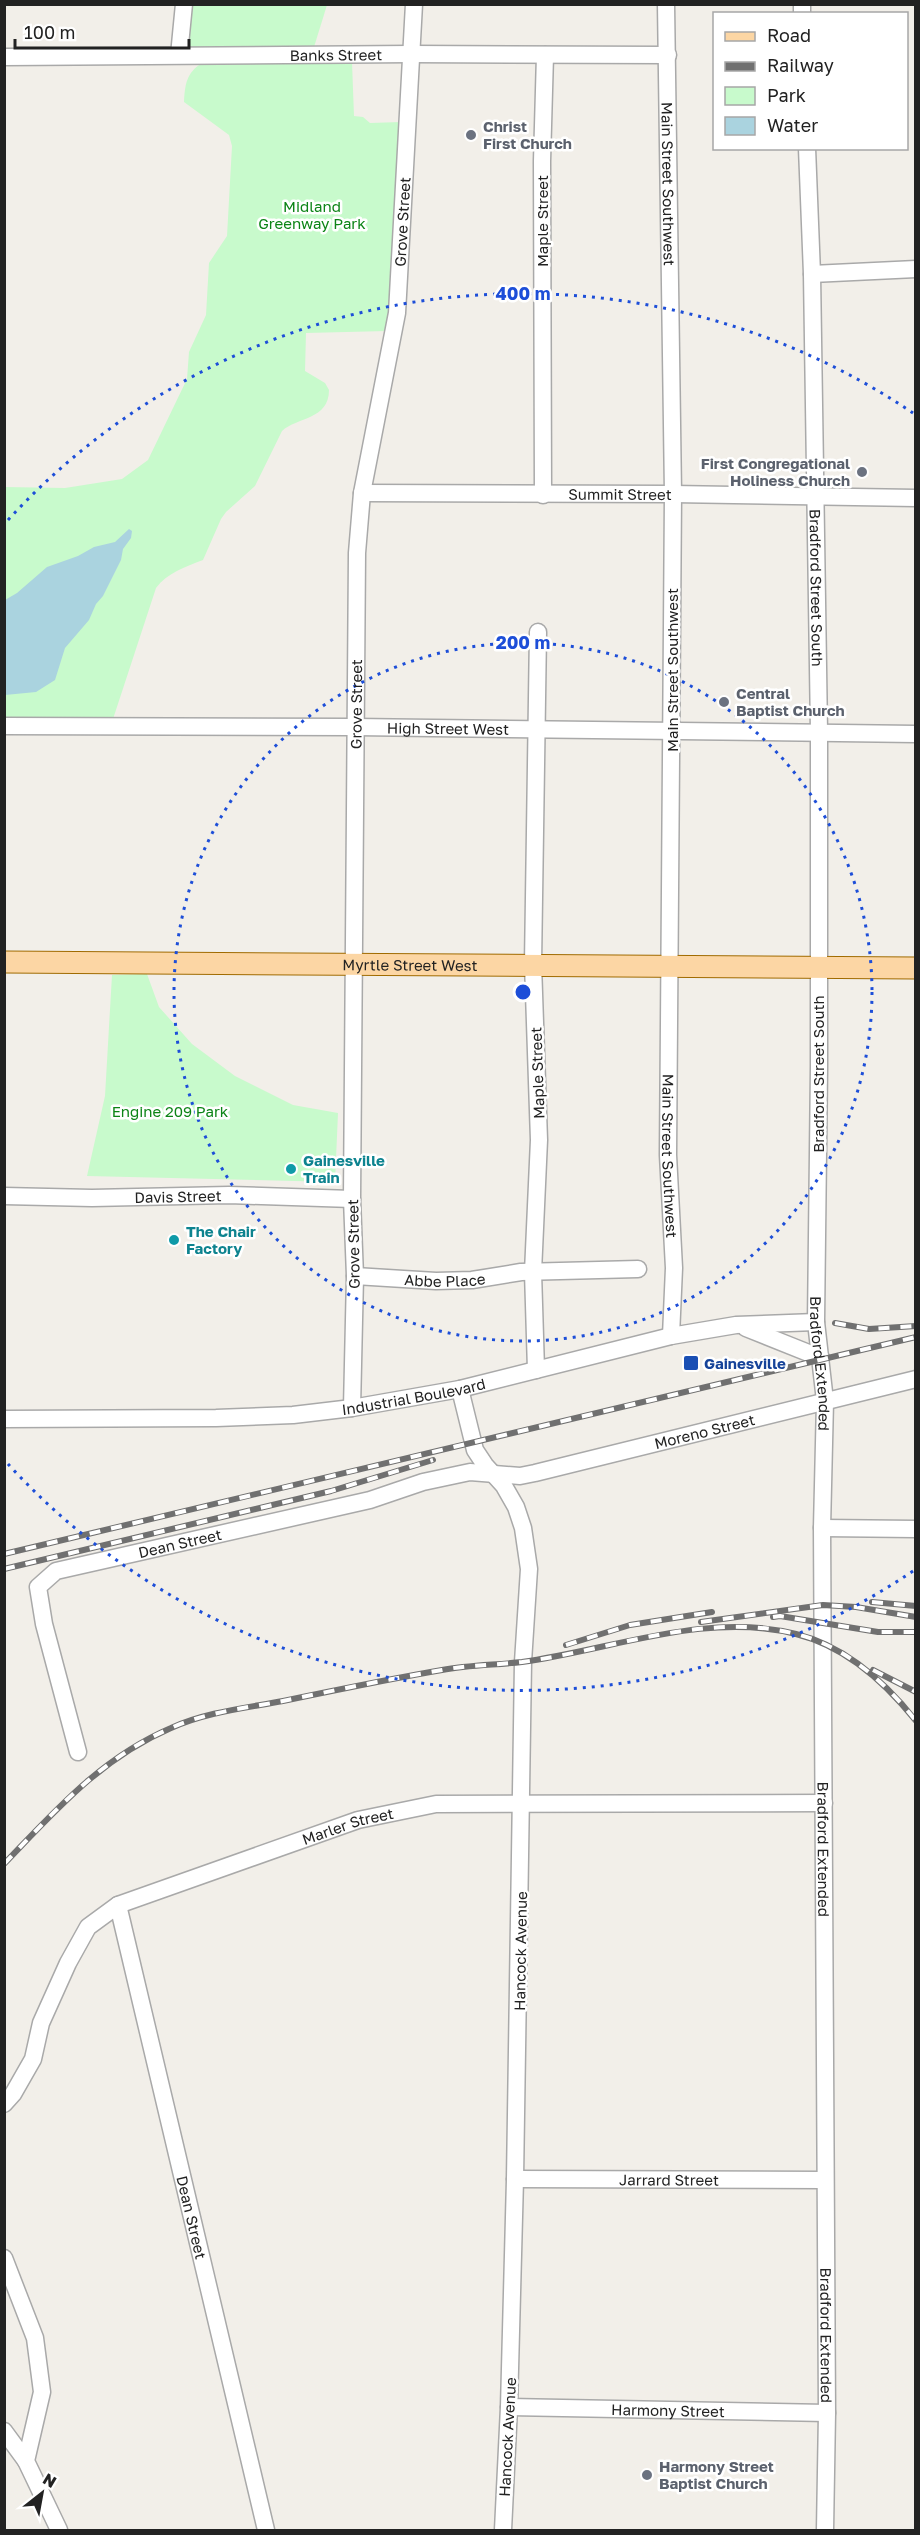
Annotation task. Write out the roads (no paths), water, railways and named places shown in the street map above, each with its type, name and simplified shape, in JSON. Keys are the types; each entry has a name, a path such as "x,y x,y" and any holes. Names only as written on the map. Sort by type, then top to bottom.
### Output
{"main road":[{"name":"Myrtle Street West","path":"4,962 915,968"}],"street":[{"path":"179,56 184,4"},
{"name":"Grove Street","path":"352,1408 355,1276 352,1199 357,553 362,493 397,313 414,4"},
{"name":"Main Street Southwest","path":"666,4 673,494 668,1155 674,1268 671,1336"},
{"name":"Maple Street","path":"543,495 544,55"},
{"name":"Banks Street","path":"4,57 668,55"},
{"name":"Bradford Street South","path":"807,150 812,274 819,732 817,1171"},
{"path":"812,274 915,269"},
{"name":"Summit Street","path":"362,493 673,494 915,498"},
{"name":"Maple Street","path":"536,1370 533,1272 539,1140 533,964 538,632"},
{"name":"High Street West","path":"4,726 355,727 915,734"},
{"name":"Bradford Extended","path":"817,1171 816,1322 825,1401 822,1528 827,2413 825,2530"},
{"name":"Davis Street","path":"4,1196 92,1198 229,1195 352,1199"},
{"name":"Abbe Place","path":"355,1276 436,1281 472,1280 533,1272 638,1269"},
{"name":"Industrial Boulevard","path":"4,1419 216,1418 293,1415 352,1408 460,1389 671,1336 736,1325 816,1322"},
{"path":"736,1325 820,1358"},
{"name":"Moreno Street","path":"492,1473 520,1476 536,1473 915,1379"},
{"name":"Hancock Avenue","path":"460,1389 475,1450 504,1486 516,1507 523,1528 529,1569 523,1662 523,1803 515,2179 503,2530"},
{"name":"Dean Street","path":"78,1752 44,1624 38,1587 56,1571 369,1500 423,1482 470,1472 492,1473"},
{"path":"822,1528 915,1529"},
{"name":"Marler Street","path":"4,2113 9,2099 33,2059 41,2023 68,1963 88,1927 118,1905 358,1820 436,1804 824,1803"},
{"name":"Dean Street","path":"118,1905 266,2530"},
{"name":"Jarrard Street","path":"515,2179 824,2180"},
{"path":"4,2258 35,2338 42,2392 26,2461"},
{"name":"Harmony Street","path":"509,2407 827,2413"},
{"path":"4,2431 26,2461 59,2530"}],"water":[{"path":"129,529 132,531 131,538 123,549 121,560 89,620 65,648 55,680 36,692 5,695 5,600 17,593 47,567 78,556 94,547 115,542"}],"railway":[{"path":"835,1323 869,1329 916,1326"},
{"path":"4,1554 916,1337"},
{"path":"4,1569 331,1491 433,1460"},
{"path":"872,1602 916,1606"},
{"path":"701,1622 823,1605 856,1607 916,1617"},
{"path":"566,1645 630,1625 712,1612"},
{"path":"773,1617 780,1616 878,1632 916,1632"},
{"path":"4,1864 61,1805 101,1770 146,1740 198,1718 402,1677 462,1667 522,1662 659,1635 728,1627 762,1628 814,1640 831,1647 863,1667 916,1721"},
{"path":"873,1670 916,1692"}],"place":[{"name":"Christ First Church","path":"471,135"},
{"name":"First Congregational Holiness Church","path":"862,472"},
{"name":"Central Baptist Church","path":"724,702"},
{"name":"Gainesville Train","path":"291,1169"},
{"name":"The Chair Factory","path":"174,1240"},
{"name":"Gainesville","path":"691,1363"},
{"name":"Harmony Street Baptist Church","path":"647,2475"}],"park label":[{"name":"Midland Greenway Park","path":"312,214"},
{"name":"Engine 209 Park","path":"170,1111"}]}
